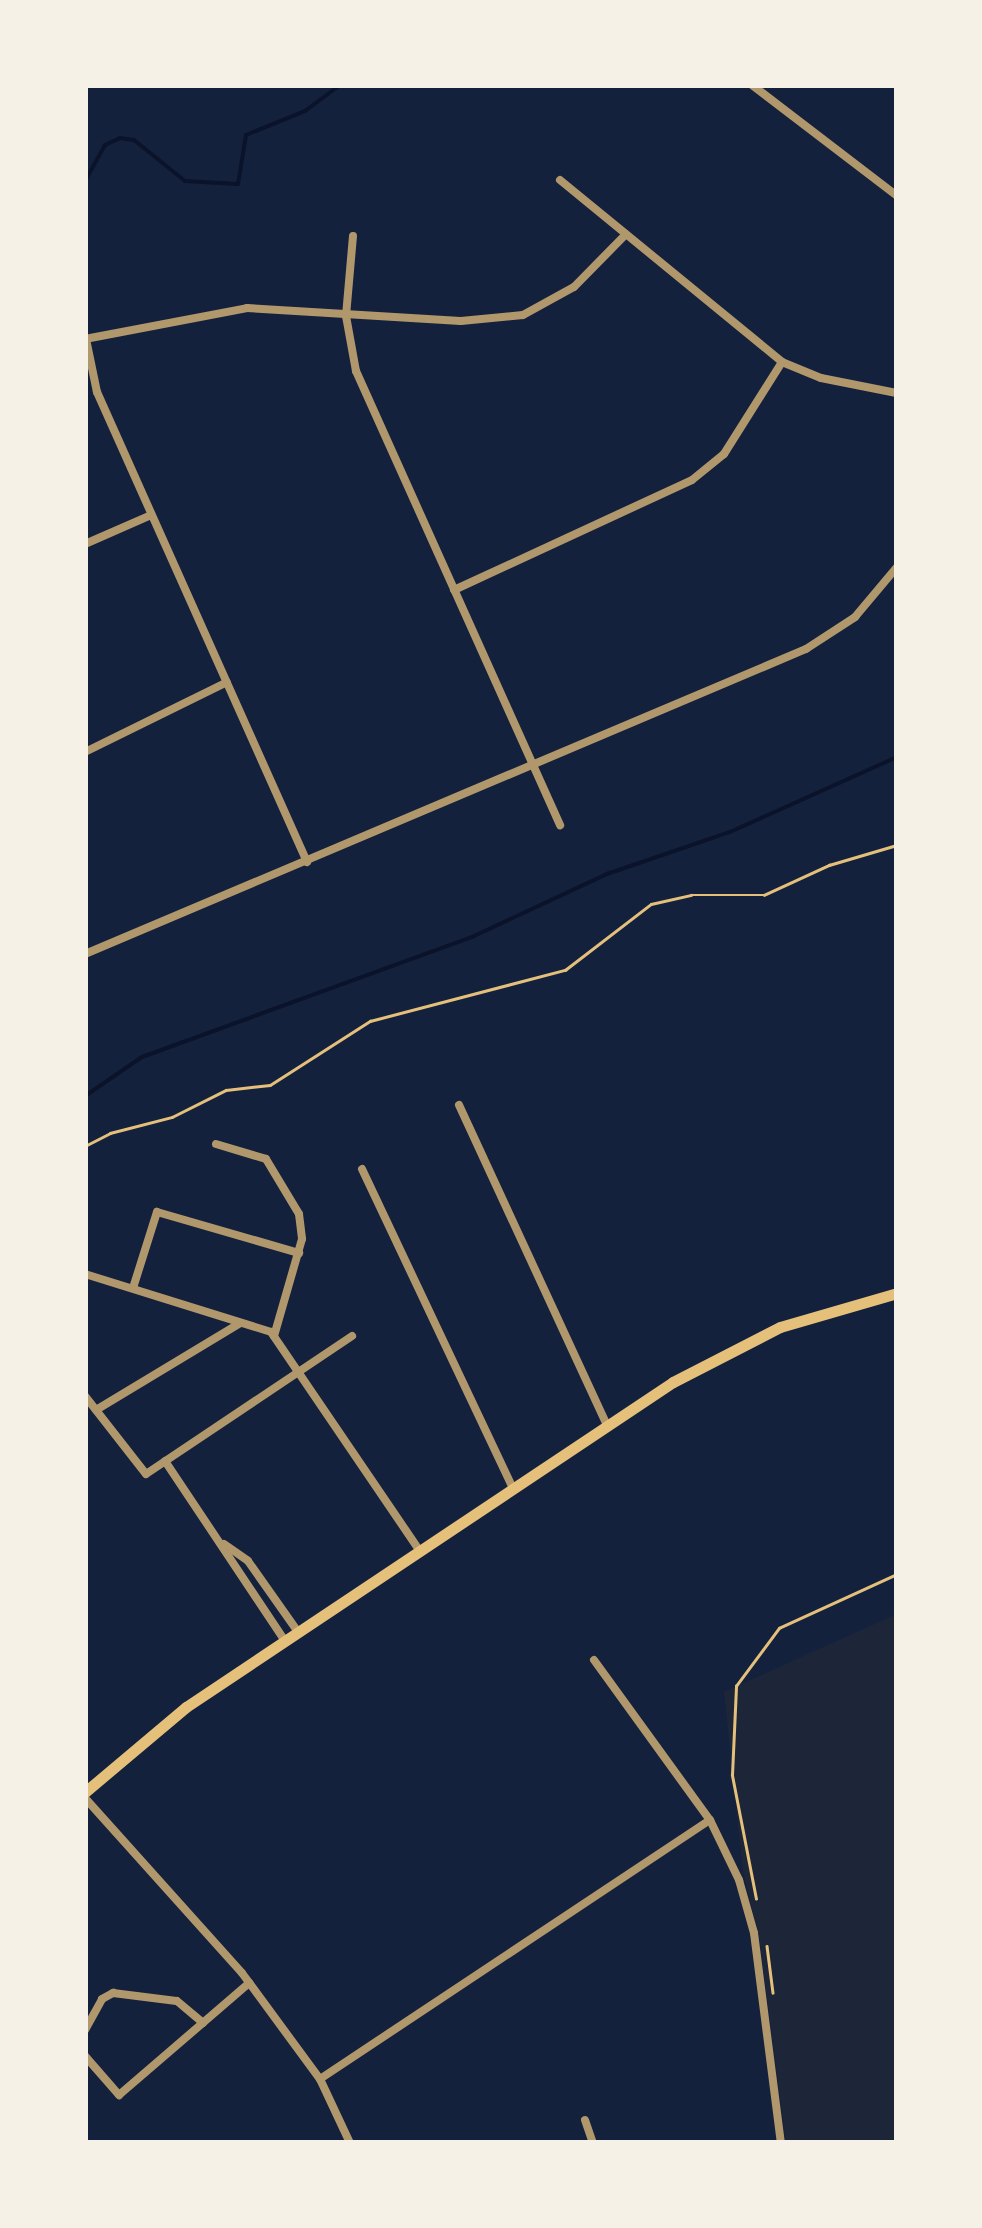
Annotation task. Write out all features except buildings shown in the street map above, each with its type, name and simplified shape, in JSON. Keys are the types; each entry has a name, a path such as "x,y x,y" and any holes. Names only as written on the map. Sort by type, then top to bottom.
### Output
{"main road":[{"path":"85,1795 151,1733 606,1425 758,1336 897,1293"}],"street":[{"path":"752,85 897,196"},
{"path":"560,180 782,362 821,378 897,393"},
{"path":"307,862 92,382 86,339 246,308 484,321 523,315 574,287 626,234"},
{"path":"353,236 346,316 356,372 560,825"},
{"path":"454,590 692,480 724,454 782,362"},
{"path":"85,544 151,514"},
{"path":"85,954 806,649 855,617 897,567"},
{"path":"85,752 228,682"},
{"path":"459,1104 606,1425"},
{"path":"216,1144 266,1159 300,1214 298,1253 274,1336"},
{"path":"362,1169 513,1488"},
{"path":"133,1288 157,1212 298,1253"},
{"path":"85,1274 274,1336 420,1550"},
{"path":"96,1410 240,1323"},
{"path":"85,1396 146,1474 352,1336"},
{"path":"165,1461 224,1544 285,1641"},
{"path":"224,1544 248,1561 298,1632"},
{"path":"594,1660 710,1820 754,1934 781,2143"},
{"path":"85,1795 250,1983 320,2079 350,2143"},
{"path":"320,2079 710,1820"},
{"path":"85,2056 120,2095 250,1983"},
{"path":"85,2030 102,1999 113,1993 177,2001 203,2023"},
{"path":"586,2120 593,2143"}],"path":[{"path":"85,1146 110,1132 172,1118 226,1090 270,1084 370,1021 565,970 651,904 691,894 764,895 829,865 897,845"},
{"path":"760,1914 732,1775 736,1686 780,1628 897,1574"},
{"path":"764,1929 773,1997"}],"shaded area":[{"path":"897,1614 897,2143 786,2143 759,1937 743,1872 724,1692"}],"waterway":[{"path":"85,181 105,145 120,138 134,140 185,181 238,184 246,135 305,111 340,85"},
{"path":"85,1096 142,1057 474,936 607,874 730,832 897,757"}]}
